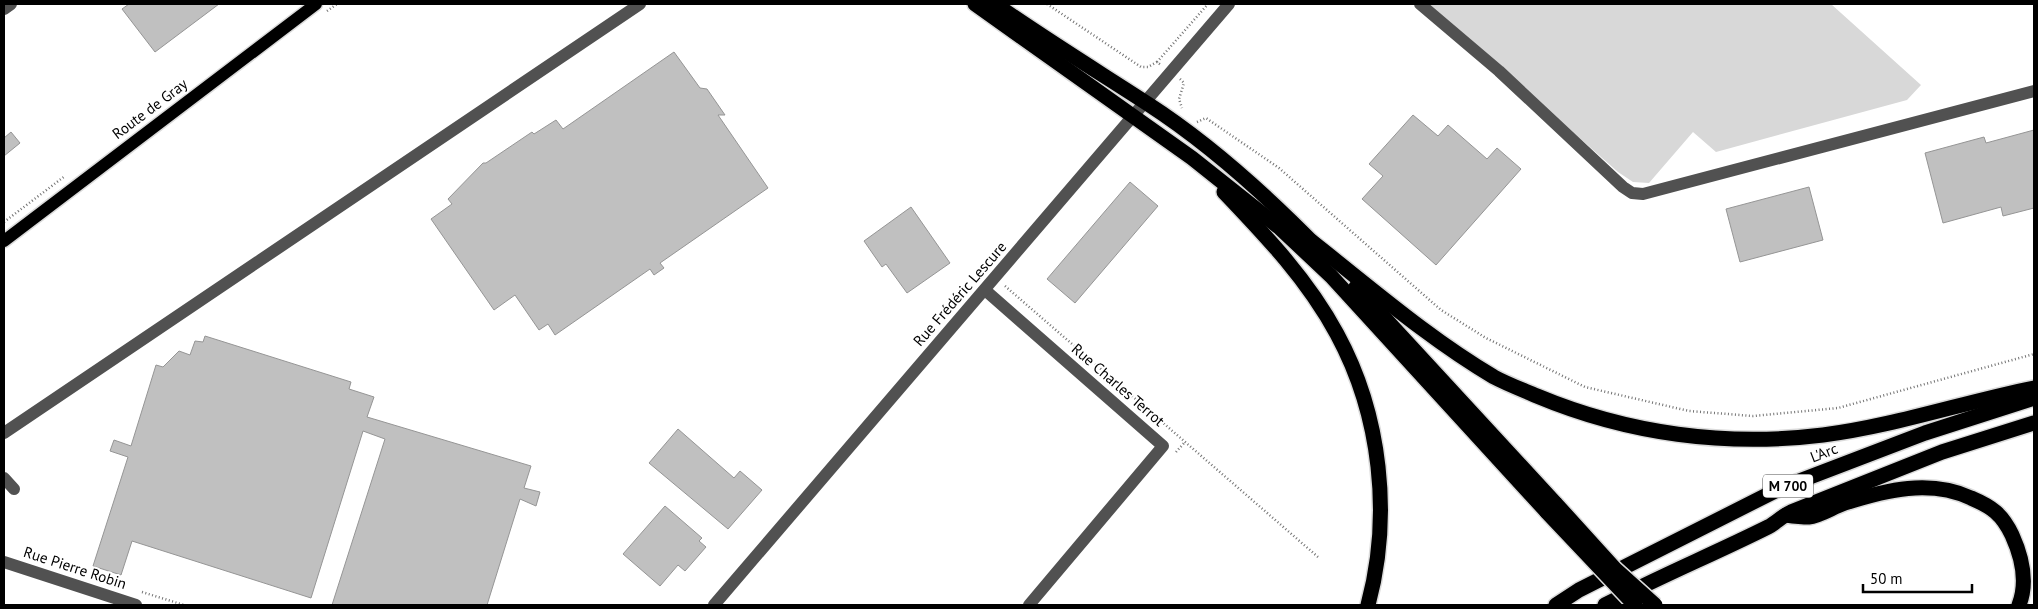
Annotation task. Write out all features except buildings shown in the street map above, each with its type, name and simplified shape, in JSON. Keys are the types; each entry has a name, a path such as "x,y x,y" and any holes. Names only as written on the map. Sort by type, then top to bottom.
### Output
{"highway":[{"path":"975,4 1192,158 1274,223 1324,269 1552,508 1655,605"},
{"path":"995,4 1058,48 1145,102 1223,159 1311,241 1366,296 1635,605"},
{"path":"1044,52 1065,61 1125,100 1133,103 1145,102"},
{"path":"1134,117 1144,114 1150,116 1182,137 1205,146"},
{"path":"1192,158 1262,232 1306,287 1337,334 1356,378 1372,433 1380,493 1378,548 1368,605"},
{"path":"1311,241 1418,328 1496,378 1576,410 1630,426 1691,437 1724,440 1784,439 1865,427 2034,388"},
{"name":"L'Arc","path":"1556,605 1579,590 1781,488 1925,434 2034,398"},
{"name":"M 700","path":"1605,605 1654,579 1676,571 1760,530 1784,515 1942,452 2034,423"},
{"path":"1784,515 1810,517 1844,504 1895,490 1918,487 1956,491 1992,507 2009,529 2018,548 2024,571 2022,598 2019,605"}],"main road":[{"name":"Route de Gray","path":"4,241 316,4"}],"street":[{"path":"4,9 11,4"},
{"path":"4,433 640,4"},
{"name":"Rue Frédéric Lescure","path":"714,605 1229,4"},
{"path":"1420,4 1498,72 1623,187 1632,193 1643,194 2028,92 2034,85"},
{"name":"Rue Charles Terrot","path":"985,290 1163,446 1028,605"},
{"path":"4,478 14,489"},
{"name":"Rue Pierre Robin","path":"4,562 136,605"}],"path":[{"path":"1047,4 1141,67 1148,67 1157,62 1208,4"},
{"path":"1157,62 1184,83 1180,99 1185,112"},
{"path":"1193,119 1197,122 1206,118 1279,168 1441,310 1486,338 1585,387 1690,411 1753,416 1838,408 2034,354"},
{"path":"995,278 1318,557"}],"shaded area":[{"path":"1428,4 1831,4 1921,85 1907,100 1716,152 1693,132 1649,183 1633,182 1618,172"}]}
